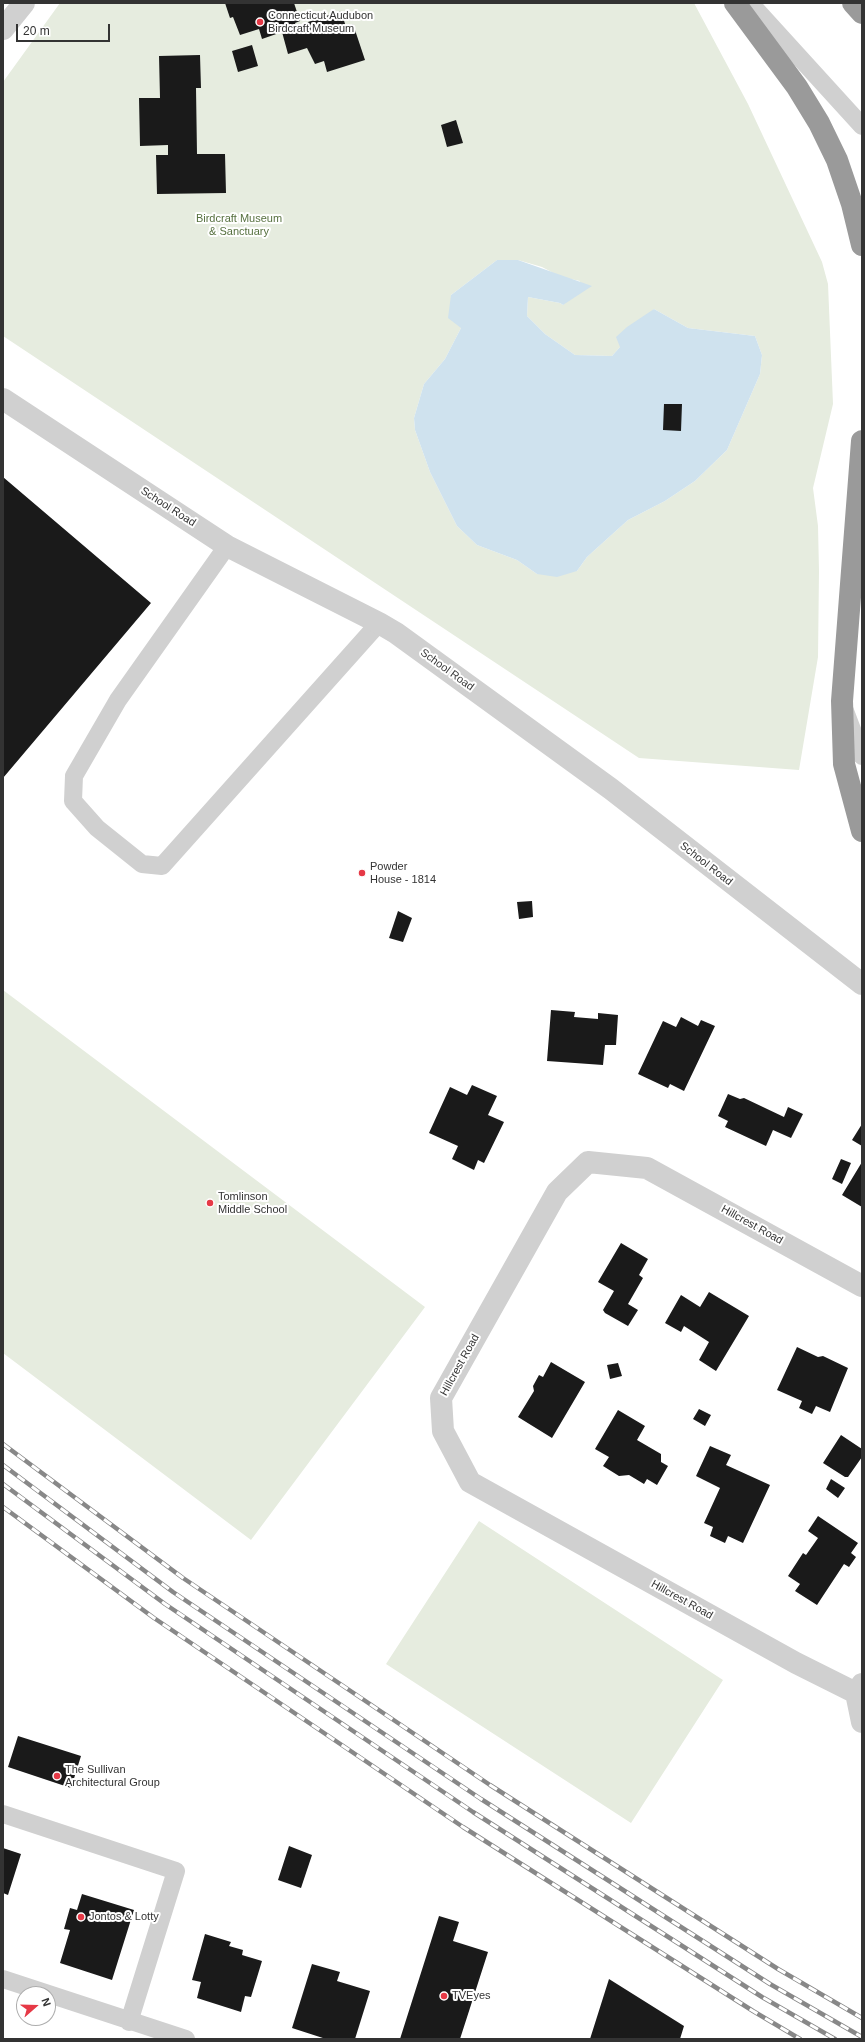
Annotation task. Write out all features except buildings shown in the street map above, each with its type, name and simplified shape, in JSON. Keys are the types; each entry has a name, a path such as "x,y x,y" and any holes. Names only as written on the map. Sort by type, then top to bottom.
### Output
{"highway":[{"path":"735,3 797,87 819,122 837,160 852,204 862,245"},
{"path":"853,3 862,13"},
{"path":"862,442 842,701 844,764 862,831"}],"street":[{"path":"3,29 24,3"},
{"name":"School Road","path":"3,399 227,546 379,623 611,789 862,984"},
{"name":"Hillcrest Road","path":"862,1286 648,1168 588,1162 557,1192 441,1398 443,1431 470,1482 789,1659 859,1689 862,1722"}],"lane":[{"path":"750,3 862,126"},
{"path":"227,546 118,700 74,776 73,801 97,828 142,864 162,866 379,623"},
{"path":"842,701 862,756"},
{"path":"3,1814 176,1871 130,2022"},
{"path":"3,1979 130,2022 186,2039"}],"green space":[{"name":"Birdcraft Museum & Sanctuary","path":"60,3 694,3 748,104 822,262 828,284 833,404 813,488 818,526 818,657 799,770 639,758 3,336 3,82","holes":["497,260 518,260 542,267 561,277 580,281 563,305 560,303 528,297 527,316 545,334 575,355 612,356 654,309 688,328 755,336 762,355 760,374 727,450 695,481 665,501 628,520 587,557 577,571 537,574 517,560 477,545 457,526 430,472 415,430 414,418 424,384 445,359 461,328 451,295"]},
{"path":"3,990 425,1307 251,1540 3,1353"},
{"path":"479,1521 723,1680 631,1823 386,1664"}],"water":[{"path":"497,260 518,260 592,286 563,305 560,303 528,297 527,316 545,334 575,355 612,356 620,347 616,337 627,327 654,309 688,328 755,336 762,355 760,374 727,450 695,481 665,501 628,520 587,557 577,571 557,577 537,574 517,560 477,545 457,526 430,472 415,430 414,418 424,384 445,359 461,328 448,318 451,295"}],"railway":[{"path":"3,1444 183,1578 490,1785 778,1969 862,2018"},
{"path":"3,1465 173,1592 481,1799 770,1984 862,2037"},
{"path":"3,1484 165,1604 473,1812 762,1997 835,2039"},
{"path":"3,1507 154,1618 463,1827 753,2011 800,2039"}],"place":[{"name":"Connecticut Audubon Birdcraft Museum","path":"260,22"},
{"name":"Powder House - 1814","path":"362,873"},
{"name":"Tomlinson Middle School","path":"210,1203"},
{"name":"The Sullivan Architectural Group","path":"57,1776"},
{"name":"Jontos & Lotty","path":"81,1917"},
{"name":"TVEyes","path":"444,1996"}]}
